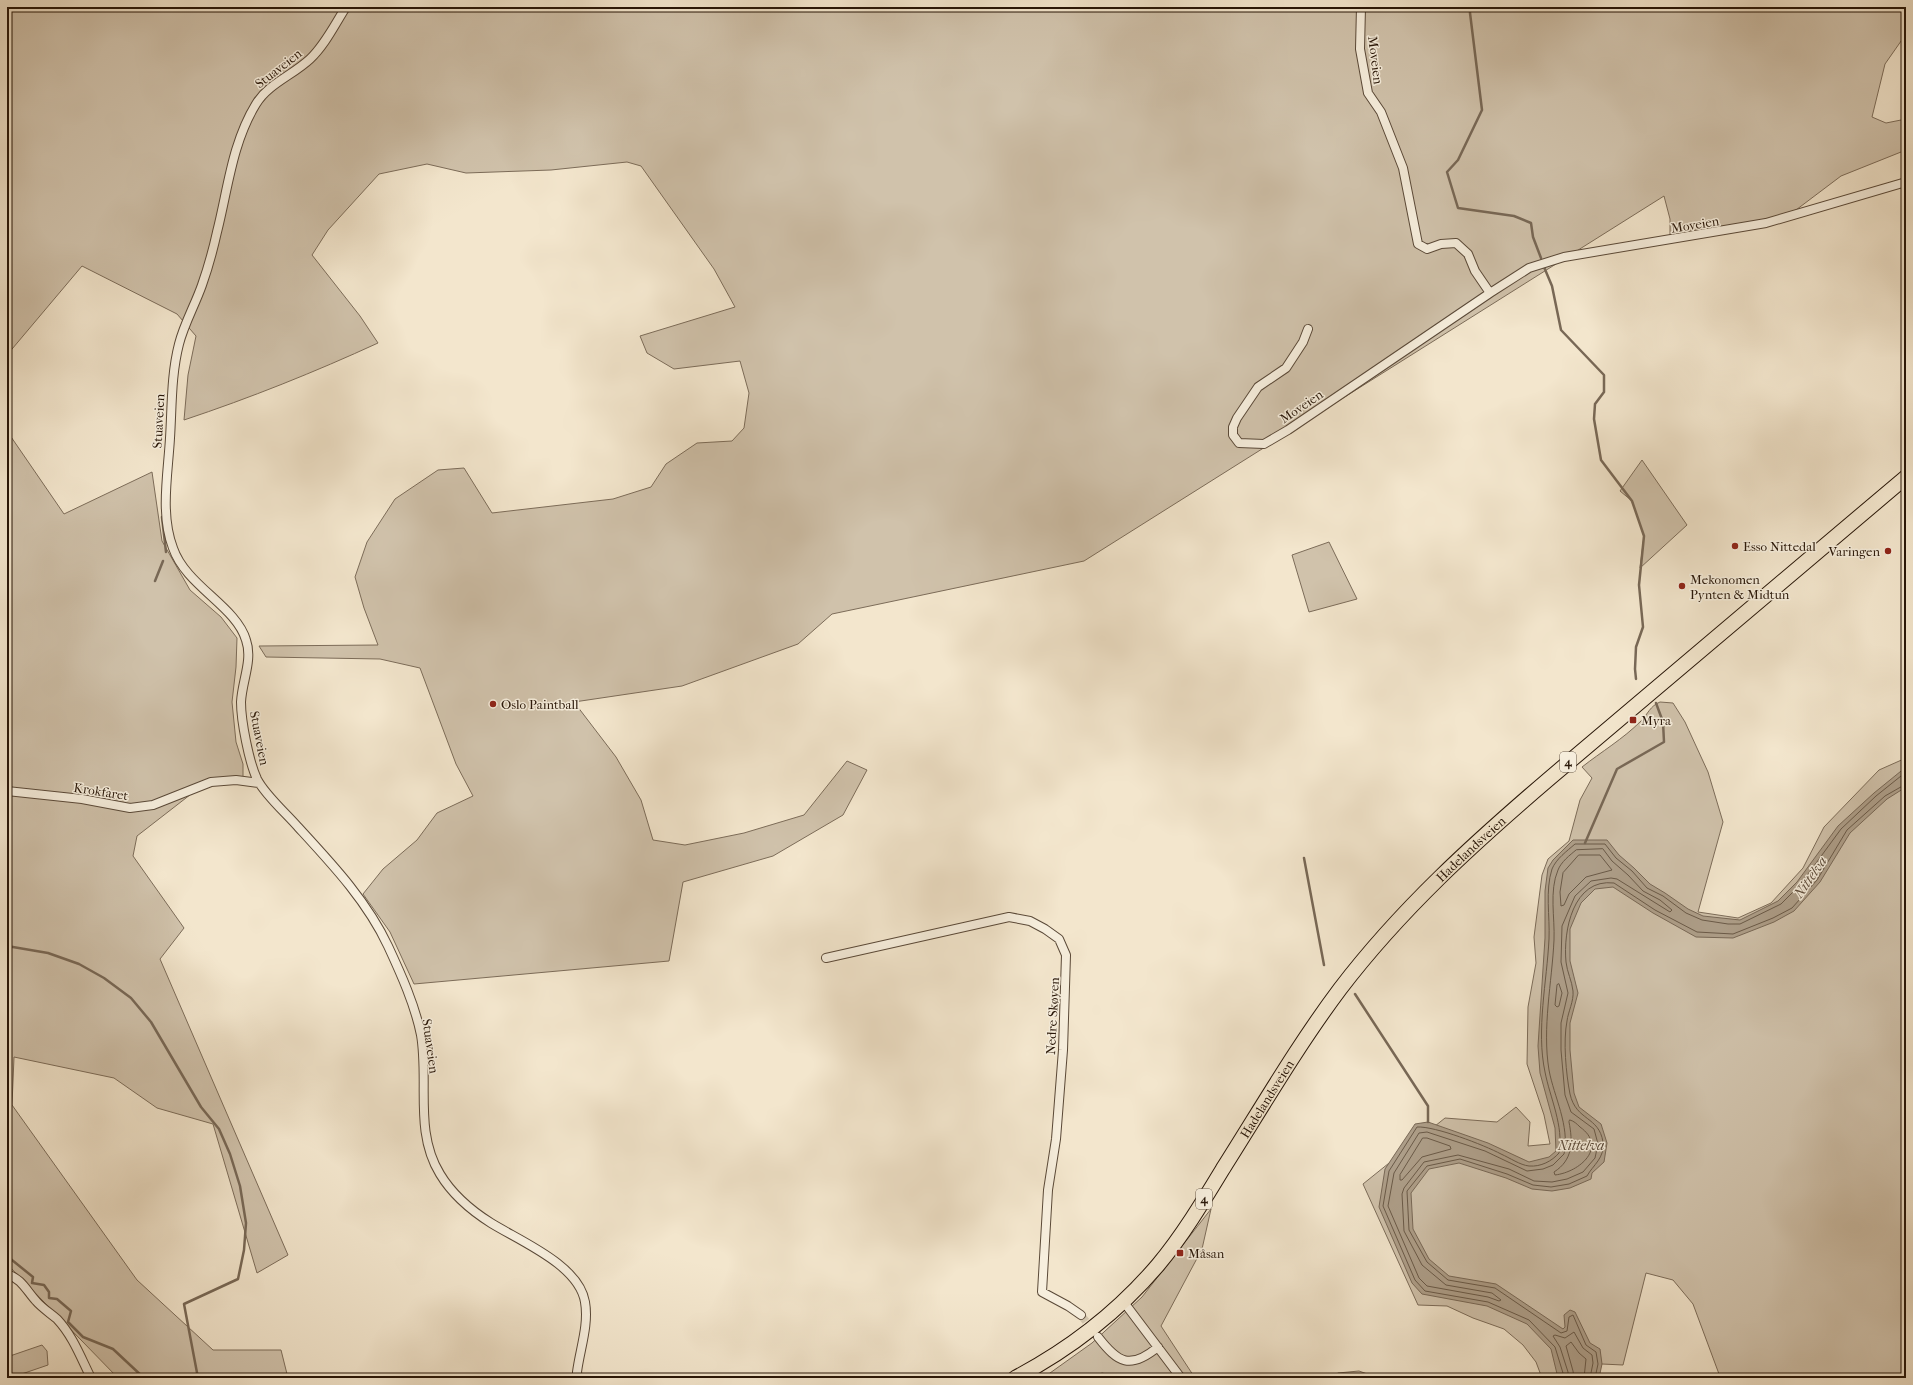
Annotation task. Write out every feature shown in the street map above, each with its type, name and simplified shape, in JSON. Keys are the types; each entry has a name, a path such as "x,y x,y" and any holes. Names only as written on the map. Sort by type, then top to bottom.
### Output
{"highway":[{"name":"Hadelandsveien","path":"1123,1302 1158,1265 1185,1228 1303,1043 1340,989 1376,944 1418,898 1472,846 1522,802 1906,477"},
{"name":"4","path":"1015,1378 1076,1341 1123,1302"}],"street":[{"name":"Stuaveien","path":"346,7 312,57 262,95 247,119 230,174 216,237 203,282 180,339 174,366 166,497 171,546 182,566 193,579 237,622 246,639 248,658 241,703 245,736 259,783 354,891 387,943 411,1001 421,1036 426,1140 432,1160 443,1180 459,1198 487,1220 559,1264 574,1277 582,1288 586,1313 585,1332 577,1372 578,1378"},
{"name":"Moveien","path":"1361,7 1360,49 1368,93 1381,112 1403,168 1418,244 1427,249 1441,244 1456,243 1468,254 1475,271 1490,293"},
{"name":"Moveien","path":"1308,329 1286,368 1258,387 1237,418 1233,427 1234,435 1239,443 1264,444 1288,430 1529,268 1564,257 1766,223 1906,182"},
{"name":"Krokfaret","path":"7,791 82,799 130,808 153,805 211,782 236,780 259,783"},
{"name":"Nedre Skøyen","path":"826,958 1009,917 1030,921 1058,939 1066,955 1063,1050 1056,1139 1048,1190 1042,1292 1081,1315"},
{"path":"7,1274 13,1276 24,1284 36,1301 57,1320 71,1337 91,1378"},
{"path":"1123,1302 1181,1378"},
{"path":"1098,1337 1113,1355 1124,1361 1143,1357 1158,1347"}],"shaded area":[{"path":"7,7 1906,7 1906,34 1885,64 1872,117 1886,123 1906,119 1906,150 1841,176 1784,219 1670,242 1670,219 1664,196 1084,561 832,614 798,644 682,686 574,702 616,757 641,800 653,840 685,845 744,833 804,815 847,761 867,770 843,815 773,856 683,882 669,961 414,984 390,932 363,894 383,869 417,840 437,813 473,796 456,764 420,668 380,659 266,657 259,646 378,645 364,608 355,577 367,542 395,499 438,470 464,468 492,513 613,499 651,487 666,464 697,443 732,441 744,428 749,393 740,361 674,369 647,353 640,336 735,307 714,269 641,166 627,162 551,170 466,173 427,164 379,174 328,230 312,255 360,316 378,343 282,384 184,420 188,375 196,336 177,314 82,266 7,355"},
{"path":"7,431 64,514 152,472 162,541 190,590 221,617 237,638 236,667 232,702 236,742 243,764 243,779 232,780 195,791 137,836 133,856 184,928 160,959 288,1255 257,1273 213,1124 157,1108 114,1078 14,1057 12,1105 137,1280 213,1350 281,1350 288,1378 118,1378 7,1264"},
{"path":"1642,460 1687,525 1640,568 1644,536 1632,501 1620,491"},
{"path":"1329,542 1357,599 1309,612 1292,555"},
{"path":"1660,702 1673,703 1685,722 1708,772 1723,822 1698,912 1738,918 1771,903 1803,868 1824,827 1879,770 1906,758 1906,1378 1717,1378 1719,1374 1693,1304 1673,1280 1646,1273 1623,1365 1602,1364 1559,1374 1558,1378 1542,1378 1536,1362 1523,1345 1504,1329 1473,1318 1447,1306 1418,1305 1363,1184 1445,1118 1497,1122 1516,1107 1530,1122 1528,1146 1550,1144 1544,1115 1527,1064 1528,1007 1536,963 1534,937 1542,875 1548,859 1569,841 1580,800 1592,778 1582,767 1627,734 1641,721 1651,708"},
{"path":"1211,1209 1202,1249 1161,1326 1195,1378 1122,1378 1102,1373 1092,1378 1043,1378 1092,1343 1142,1297"},
{"path":"42,1345 47,1351 48,1365 8,1378 7,1357"},
{"path":"1359,1371 1370,1375 1500,1378 1331,1378 1338,1373"}],"water":[{"name":"Nittelva","path":"1906,767 1906,787 1887,799 1850,833 1820,882 1794,911 1774,922 1733,938 1696,937 1653,913 1613,887 1595,889 1581,903 1570,929 1570,961 1578,993 1570,1023 1570,1050 1574,1093 1579,1107 1601,1124 1607,1143 1604,1162 1592,1173 1591,1179 1570,1188 1552,1191 1532,1189 1506,1178 1459,1163 1429,1169 1411,1193 1413,1229 1429,1259 1449,1276 1496,1284 1563,1329 1565,1327 1564,1315 1570,1310 1575,1312 1590,1343 1600,1349 1602,1364 1599,1378 1558,1378 1551,1349 1527,1324 1487,1306 1422,1294 1412,1283 1379,1207 1385,1169 1415,1124 1428,1122 1488,1143 1529,1162 1549,1157 1556,1151 1555,1128 1540,1073 1538,1046 1545,938 1545,891 1548,868 1553,860 1573,840 1607,840 1619,855 1650,884 1688,909 1703,916 1740,920 1778,901 1797,882 1838,826 1874,793"}],"waterway":[{"path":"1470,7 1482,110 1458,160 1447,172 1458,208 1514,216 1531,223 1533,237 1541,258"},
{"path":"1544,267 1552,286 1561,330 1604,375 1604,392 1595,404 1594,419 1601,460 1632,501 1644,536 1639,585 1643,627 1636,647 1636,679"},
{"path":"162,517 166,552"},
{"path":"155,581 163,561"},
{"path":"1585,843 1617,769 1664,742 1663,722 1656,703"},
{"path":"1304,858 1324,965"},
{"path":"7,946 48,953 79,964 104,978 131,998 151,1022 201,1107 219,1129 230,1154 240,1186 246,1223 244,1250 238,1279 184,1304 198,1378"},
{"path":"1355,994 1428,1106 1428,1122"},
{"path":"7,1256 33,1277 32,1283 44,1285 49,1292 49,1298 57,1299 71,1311 68,1322 83,1337 113,1349 144,1378"}],"tunnel":[{"path":"1081,1315 1094,1332"}],"place":[{"name":"Esso Nittedal","path":"1735,546"},
{"name":"Varingen","path":"1888,551"},
{"name":"Mekonomen Pynten & Midtun","path":"1682,586"},
{"name":"Oslo Paintball","path":"493,704"},
{"name":"Myra","path":"1633,720"},
{"name":"Måsan","path":"1180,1253"}]}
